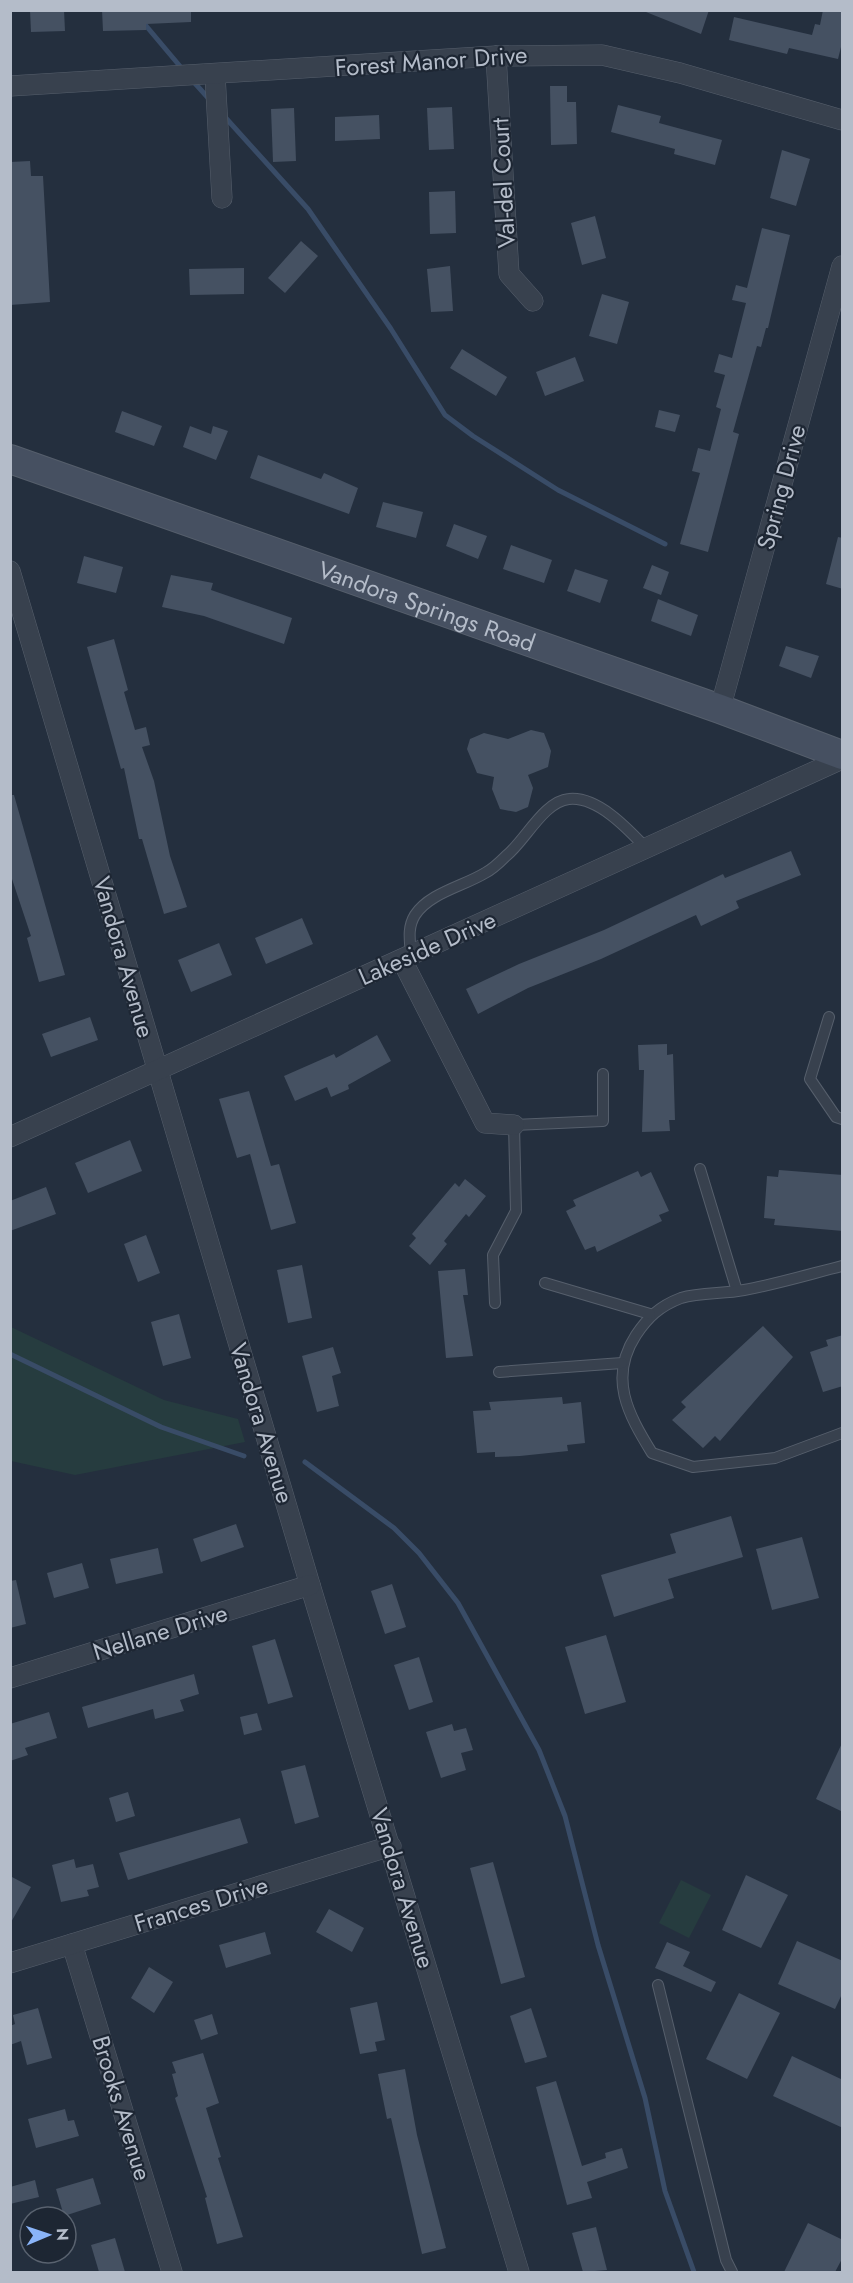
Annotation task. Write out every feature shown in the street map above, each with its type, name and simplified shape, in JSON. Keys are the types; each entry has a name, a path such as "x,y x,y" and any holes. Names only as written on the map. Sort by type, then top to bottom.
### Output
{"street":[{"name":"Forest Manor Drive","path":"10,86 496,56 602,55 680,73 843,120"},
{"name":"Val-del Court","path":"496,56 509,274 533,302"},
{"path":"215,75 222,198"},
{"name":"Spring Drive","path":"720,709 843,266"},
{"name":"Vandora Springs Road","path":"10,459 720,709 843,757"},
{"name":"Vandora Avenue","path":"10,571 310,1585 519,2272"},
{"name":"Lakeside Drive","path":"10,1137 647,849 843,757"},
{"path":"406,957 485,1123 514,1125"},
{"name":"Nellane Drive","path":"10,1678 310,1585"},
{"name":"Frances Drive","path":"10,1963 391,1846"},
{"name":"Brooks Avenue","path":"72,1944 172,2272"}],"lane":[{"path":"406,957 409,928 416,914 431,900 486,873 509,855 552,804 569,798 588,802 617,818 647,849"},
{"path":"829,1017 810,1079 836,1117 843,1119"},
{"path":"495,1303 493,1255 516,1211 514,1125 603,1121 603,1074"},
{"path":"700,1169 737,1291"},
{"path":"843,1266 737,1291 682,1298 650,1314 627,1350 622,1363 624,1392 631,1419 652,1453 693,1467 776,1458 843,1433"},
{"path":"544,1283 650,1314"},
{"path":"498,1372 622,1363"},
{"path":"658,1985 726,2260 732,2272"}],"green space":[{"path":"11,1327 164,1400 238,1419 245,1442 75,1475 11,1461"},
{"path":"681,1880 711,1895 689,1938 659,1923"}],"building":[{"path":"30,10 64,10 65,31 31,32"},
{"path":"102,10 191,10 191,22 146,24 146,30 103,31"},
{"path":"641,10 709,10 701,34"},
{"path":"823,10 843,10 843,39 838,59 789,48 787,54 729,40 734,17 812,35 815,24 820,25"},
{"path":"550,86 567,86 567,102 576,102 577,144 551,145"},
{"path":"618,105 661,116 659,123 722,140 715,165 674,154 675,149 611,132"},
{"path":"452,107 454,149 429,150 427,108"},
{"path":"294,108 296,161 273,162 271,109"},
{"path":"379,115 380,139 335,141 335,117"},
{"path":"782,150 810,159 796,206 770,198"},
{"path":"30,161 31,176 43,176 50,302 10,305 10,162"},
{"path":"455,191 456,233 430,234 429,192"},
{"path":"595,216 606,258 582,265 571,223"},
{"path":"762,228 790,235 768,328 766,328 761,347 757,346 733,432 739,434 708,552 680,544 700,473 692,471 698,448 710,451 721,409 716,407 725,375 714,372 719,354 732,358 746,303 732,300 736,285 747,288"},
{"path":"301,241 318,256 285,293 268,278"},
{"path":"450,266 453,311 431,312 427,269"},
{"path":"244,268 244,294 190,295 189,269"},
{"path":"602,294 629,302 617,344 589,336"},
{"path":"462,349 507,377 496,396 450,368"},
{"path":"575,357 584,381 545,396 536,372"},
{"path":"659,410 680,415 675,432 655,427"},
{"path":"122,411 162,426 154,446 115,432"},
{"path":"190,426 211,434 213,426 228,431 216,460 183,447"},
{"path":"258,455 321,479 324,473 358,488 349,514 250,478"},
{"path":"383,502 423,512 416,538 376,527"},
{"path":"454,524 487,536 478,559 446,546"},
{"path":"838,537 843,538 843,589 826,584"},
{"path":"511,545 552,560 544,583 503,569"},
{"path":"84,556 123,567 116,593 77,583"},
{"path":"652,565 669,572 661,595 643,588"},
{"path":"575,569 608,580 600,603 567,591"},
{"path":"171,575 213,583 211,590 292,618 284,644 204,616 162,607"},
{"path":"658,599 698,615 691,636 651,621"},
{"path":"114,639 128,690 124,692 135,730 146,727 150,745 142,747 154,781 170,856 187,907 164,914 142,839 139,839 124,768 121,769 87,647"},
{"path":"786,646 819,656 811,678 779,666"},
{"path":"531,730 544,733 551,751 548,767 528,775 533,788 528,807 516,812 500,809 492,789 494,777 477,773 467,749 470,739 484,733 508,739"},
{"path":"10,795 14,795 65,975 39,982 27,938 31,936 10,873"},
{"path":"791,851 801,875 736,901 739,908 701,926 696,915 601,959 528,988 478,1014 466,989 519,964 604,930 723,874 725,878"},
{"path":"302,918 313,944 266,964 255,938"},
{"path":"219,943 232,975 191,992 178,960"},
{"path":"90,1017 98,1040 51,1057 42,1034"},
{"path":"377,1035 391,1061 348,1085 349,1089 331,1097 327,1087 295,1101 284,1076 334,1054 336,1058"},
{"path":"667,1044 667,1055 673,1054 675,1120 669,1120 670,1131 642,1132 644,1070 639,1070 638,1045"},
{"path":"249,1091 271,1166 279,1164 296,1223 271,1230 250,1154 237,1158 219,1099"},
{"path":"130,1140 142,1171 88,1193 75,1163"},
{"path":"779,1170 843,1175 843,1231 774,1225 775,1219 764,1218 767,1176 778,1177"},
{"path":"638,1171 641,1177 651,1172 669,1211 659,1215 662,1221 597,1252 595,1246 585,1250 566,1211 576,1206 573,1200"},
{"path":"465,1179 486,1196 469,1217 466,1214 444,1241 447,1244 430,1265 409,1246 416,1238 412,1234 455,1183 459,1187"},
{"path":"46,1187 56,1214 10,1231 10,1201"},
{"path":"146,1235 160,1273 138,1282 124,1244"},
{"path":"302,1265 312,1318 288,1323 277,1270"},
{"path":"465,1269 468,1295 463,1295 473,1356 446,1358 438,1271"},
{"path":"179,1314 191,1358 163,1366 151,1322"},
{"path":"763,1326 793,1357 720,1441 715,1436 703,1448 672,1420 686,1407 681,1402"},
{"path":"843,1335 843,1386 823,1392 810,1352 828,1346 826,1340"},
{"path":"333,1347 341,1373 332,1376 339,1406 317,1412 302,1356"},
{"path":"562,1397 563,1404 581,1402 585,1443 567,1445 568,1451 520,1456 495,1457 495,1452 477,1453 473,1411 491,1410 489,1402"},
{"path":"731,1516 743,1557 668,1579 674,1598 614,1617 601,1575 676,1553 670,1534"},
{"path":"236,1524 244,1547 201,1562 193,1539"},
{"path":"802,1537 819,1598 772,1610 756,1549"},
{"path":"158,1548 163,1573 116,1584 110,1559"},
{"path":"82,1563 89,1588 54,1598 47,1573"},
{"path":"16,1580 26,1624 10,1628 10,1581"},
{"path":"392,1584 406,1627 385,1634 371,1591"},
{"path":"606,1635 626,1702 585,1714 565,1647"},
{"path":"275,1639 293,1697 268,1704 252,1646"},
{"path":"419,1657 433,1702 409,1710 394,1665"},
{"path":"194,1674 199,1694 180,1700 184,1711 155,1719 153,1709 88,1728 82,1707"},
{"path":"49,1712 57,1738 25,1748 28,1755 10,1761 10,1724"},
{"path":"257,1713 262,1730 244,1735 240,1717"},
{"path":"452,1724 454,1731 466,1728 473,1750 461,1753 466,1770 441,1778 426,1732"},
{"path":"843,1741 843,1812 816,1799"},
{"path":"305,1765 319,1817 295,1824 281,1771"},
{"path":"128,1792 135,1816 116,1822 109,1798"},
{"path":"240,1818 248,1843 128,1880 119,1853"},
{"path":"74,1859 76,1868 93,1864 99,1887 87,1890 89,1896 61,1902 52,1865"},
{"path":"493,1862 525,1977 501,1984 470,1868"},
{"path":"746,1875 788,1895 761,1948 722,1930"},
{"path":"10,1876 31,1887 10,1924"},
{"path":"329,1909 364,1928 352,1952 316,1932"},
{"path":"265,1932 271,1954 226,1968 219,1945"},
{"path":"797,1941 843,1961 843,1992 835,2009 778,1984"},
{"path":"667,1942 690,1952 683,1966 716,1982 711,1992 655,1968"},
{"path":"149,1967 173,1982 154,2013 131,1998"},
{"path":"739,1993 780,2013 747,2079 706,2059"},
{"path":"377,2002 385,2040 375,2042 377,2051 360,2054 350,2008"},
{"path":"38,2008 52,2058 27,2065 21,2041 10,2045 10,2026 15,2024 13,2015"},
{"path":"531,2008 547,2057 525,2063 510,2016"},
{"path":"212,2014 218,2034 201,2040 194,2020"},
{"path":"203,2053 219,2103 206,2108 221,2157 218,2158 243,2237 217,2244 205,2198 207,2197 175,2098 178,2096 172,2074 176,2073 172,2062"},
{"path":"792,2056 843,2080 843,2128 773,2096"},
{"path":"405,2069 417,2135 446,2248 422,2254 391,2118 387,2119 378,2074"},
{"path":"556,2081 582,2166 606,2158 605,2153 622,2148 628,2168 587,2182 592,2198 567,2205 536,2087"},
{"path":"65,2109 68,2121 74,2120 79,2136 36,2148 28,2119"},
{"path":"93,2178 101,2204 78,2211 78,2205 61,2205 56,2189"},
{"path":"35,2180 39,2197 10,2204 10,2187"},
{"path":"808,2223 843,2240 843,2257 835,2272 784,2272"},
{"path":"596,2227 607,2270 583,2272 572,2233"},
{"path":"115,2238 125,2272 99,2272 91,2245"}],"waterway":[{"path":"142,21 184,71"},
{"path":"192,80 210,100"},
{"path":"224,116 308,209 391,329 445,415 473,436 558,490 665,544"},
{"path":"10,1354 161,1427 244,1456"},
{"path":"305,1462 394,1528 419,1553 458,1603 539,1750 565,1816 598,1945 645,2098 665,2191 694,2272"}]}
